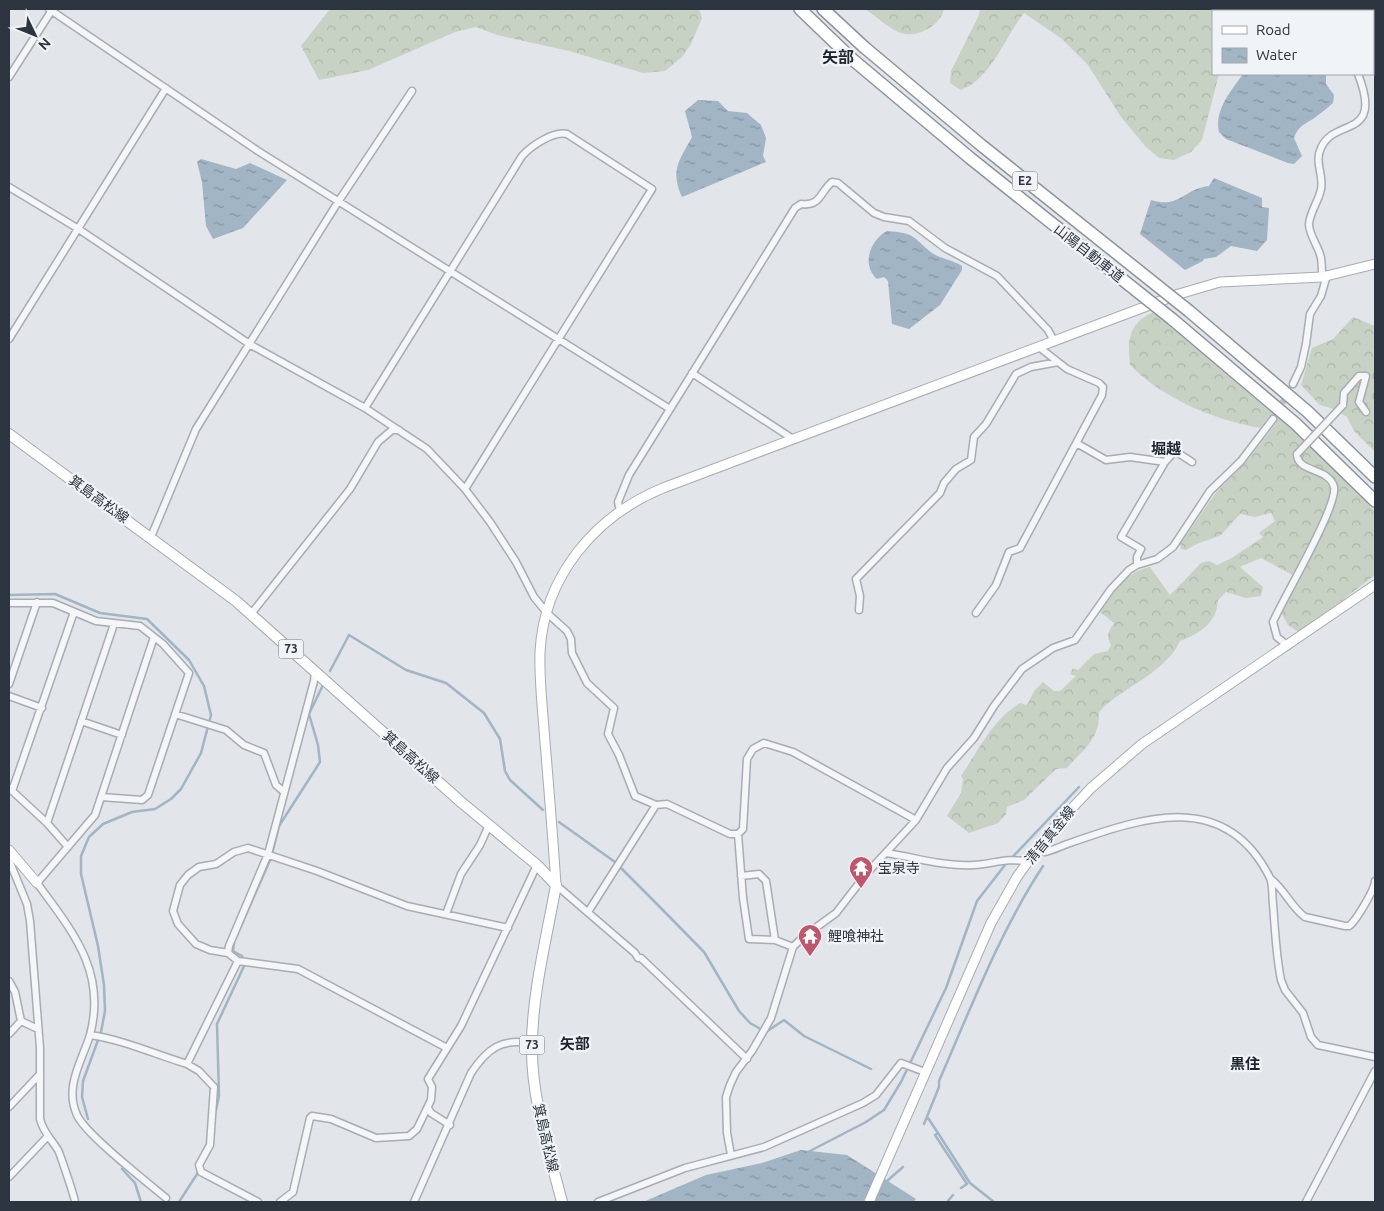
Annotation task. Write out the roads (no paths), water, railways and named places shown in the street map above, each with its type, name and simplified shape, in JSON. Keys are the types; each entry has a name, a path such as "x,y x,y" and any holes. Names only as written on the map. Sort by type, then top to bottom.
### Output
{"highway":[{"name":"山陽自動車道","path":"800,9 852,59 970,158 1172,319 1296,424 1375,501"},
{"name":"山陽自動車道","path":"823,9 864,47 980,145 1189,312 1308,412 1375,477"}],"main road":[{"name":"箕島高松線","path":"9,434 151,537 251,614 489,825 537,865 556,886 534,1012 532,1044 539,1108 562,1202"}],"street":[{"path":"9,77 51,10 338,202 450,270 670,409"},
{"path":"1293,384 1305,352 1310,314 1321,296 1325,276 1321,257 1309,223 1322,187 1317,162 1321,148 1327,138 1357,124 1362,119 1367,106 1358,75"},
{"path":"9,340 77,228 166,88"},
{"path":"151,537 196,429 338,202 412,91"},
{"path":"365,408 522,156 531,147 559,132 567,134 652,189 465,489"},
{"path":"620,511 618,502 629,475 795,208 801,204 809,205 816,202 826,187 832,182 838,183 874,213 884,217 909,221 945,248 997,276 1048,330 1054,342"},
{"path":"9,187 77,228 250,345 365,408 427,449 465,489 498,535 534,597 547,613 567,631 571,639 572,653 587,683 614,708 608,734 620,755 634,796 656,804 667,804 730,834 738,834 743,829 747,759 753,749 764,743 793,752 916,820"},
{"path":"747,1059 638,958 635,952 556,886 540,669 542,634 556,587 578,550 604,523 620,511 662,488 1179,294 1220,282 1325,276 1375,264"},
{"path":"976,613 996,585 1010,552 1020,548 1078,444 1102,395 1103,387 1099,382 1067,369 1039,347"},
{"path":"859,610 860,596 856,579 940,493 944,484 956,469 971,460 974,437 986,424 1016,374 1031,367 1058,362"},
{"path":"692,373 793,439"},
{"path":"1288,646 1277,637 1273,622 1328,513 1335,490 1332,482 1326,476 1300,465 1297,460 1297,454 1343,405 1344,393 1359,376 1366,376 1359,402 1366,412"},
{"path":"731,1155 727,1133 726,1097 736,1072 747,1059 771,1018 794,947 803,937 836,913 916,820 947,768 974,738 994,706 1022,669 1053,648 1075,640 1111,589 1138,564 1157,559 1173,547 1210,491 1241,461 1274,419"},
{"path":"251,614 350,489 378,442 392,430 400,430"},
{"path":"1078,444 1106,460 1130,456 1165,462"},
{"path":"1138,564 1137,557 1142,549 1121,537 1165,462 1174,451 1192,462"},
{"name":"清音真金線","path":"869,1202 991,923 1027,862 1038,848 1077,802 1126,757 1375,585"},
{"path":"9,684 36,602"},
{"path":"9,603 53,603 96,621 140,626 154,637 189,673 148,795 142,800 101,797"},
{"path":"68,847 47,823 11,790 42,708 74,612"},
{"path":"47,823 114,624"},
{"path":"37,883 95,815 154,637"},
{"path":"228,953 229,946 270,855 283,791 314,681 315,671"},
{"path":"9,696 42,708"},
{"path":"175,714 233,734 244,745 264,754 276,785 283,791"},
{"path":"82,721 122,735"},
{"path":"588,912 656,804"},
{"path":"1038,848 1045,852 1054,850 1068,843 1159,818 1194,818 1218,823 1238,836 1271,879 1281,887 1300,913 1305,917 1345,926 1350,926 1354,922 1363,903 1372,894 1375,881"},
{"path":"446,914 460,874 480,844 489,825"},
{"path":"738,834 749,939 775,940 794,947"},
{"path":"447,1048 298,968 242,961 228,953 210,950 196,944 186,935 173,911 180,885 199,867 216,864 234,852 248,848 317,871 407,906 508,928"},
{"path":"9,850 37,883 78,940 88,964 94,1002 90,1035 73,1083 73,1100 77,1115 88,1130 166,1198"},
{"path":"886,853 959,865 975,865 1007,860 1027,862"},
{"path":"9,860 27,904 30,920 38,1029 40,1119 48,1136 59,1151 75,1202"},
{"path":"280,1202 293,1192 312,1116 331,1119 382,1138 409,1136 417,1129 428,1108 432,1087 428,1079 462,1026 537,865"},
{"path":"741,876 759,874 766,881 775,940"},
{"path":"1271,879 1281,980 1285,990 1303,1013 1311,1037 1318,1045 1327,1048 1375,1056"},
{"path":"187,1064 242,961"},
{"path":"9,981 15,992 21,1021"},
{"path":"21,1021 38,1029"},
{"path":"9,1034 21,1021"},
{"path":"90,1035 141,1047 154,1054 187,1064 199,1071 214,1087 210,1145 200,1170 258,1202"},
{"path":"414,1202 450,1125 471,1073 489,1050 516,1040 532,1044"},
{"path":"598,1202 652,1180 731,1155 748,1153 764,1148 876,1095 901,1063 925,1072"},
{"path":"1306,1202 1375,1071"},
{"path":"9,1107 40,1074"},
{"path":"428,1108 431,1113 450,1125"},
{"path":"9,1178 48,1136"}],"water":[{"path":"1242,75 1326,75 1326,84 1334,95 1333,103 1298,130 1294,138 1302,156 1294,164 1226,139 1219,132 1218,124 1221,108"},
{"path":"698,100 718,101 728,111 747,113 761,125 766,138 763,156 766,162 682,197 678,188 676,172 680,159 692,137 685,111"},
{"path":"201,159 236,169 250,163 287,180 243,228 213,239 206,226 202,182 197,162"},
{"path":"1214,178 1262,198 1262,207 1269,208 1267,240 1257,251 1231,246 1216,257 1204,259 1185,270 1140,234 1151,200 1169,202 1175,200 1200,188 1209,186"},
{"path":"887,231 909,235 932,253 962,266 962,270 940,305 909,329 892,324 888,281 884,277 877,279 869,267 872,246"},
{"path":"801,1150 847,1155 916,1199 913,1202 643,1202 706,1175 762,1163"}],"waterway":[{"path":"9,595 55,594 100,613 147,619 189,660 204,686 211,715 201,753 181,789 171,799 155,809 132,812 103,824 89,837 81,856 81,874 98,946 104,985 105,1011 101,1032 83,1081 82,1097 88,1119"},
{"path":"330,671 349,635 406,670 446,683 484,713 500,739 505,771 510,780 543,810"},
{"path":"237,935 271,858 279,826 320,762 318,745 309,714 323,685"},
{"path":"808,1152 866,1122 884,1110 901,1082 946,988 977,901 1005,865 1079,787"},
{"path":"559,822 615,862 704,952 739,1011 750,1023 766,1032 784,1020 804,1036 871,1069"},
{"path":"924,1124 939,1087 939,1081 986,971 1027,891 1043,866"},
{"path":"214,1119 219,1096 217,1024 245,964 242,956 233,951 234,943"},
{"path":"928,1118 938,1133 935,1135 967,1184 961,1188"},
{"path":"938,1133 970,1183 994,1202"},
{"path":"205,1160 213,1145"},
{"path":"887,1181 903,1167"},
{"path":"122,1169 135,1183 141,1202"},
{"path":"179,1202 199,1171"},
{"path":"947,1202 953,1195"}],"tunnel":[{"path":"1273,419 1293,384"}],"place":[{"name":"宝泉寺","path":"861,889"},
{"name":"鯉喰神社","path":"810,957"}],"district":[{"name":"矢部","path":"838,57"},
{"name":"堀越","path":"1166,449"},
{"name":"矢部","path":"575,1044"},
{"name":"黒住","path":"1245,1064"}]}
